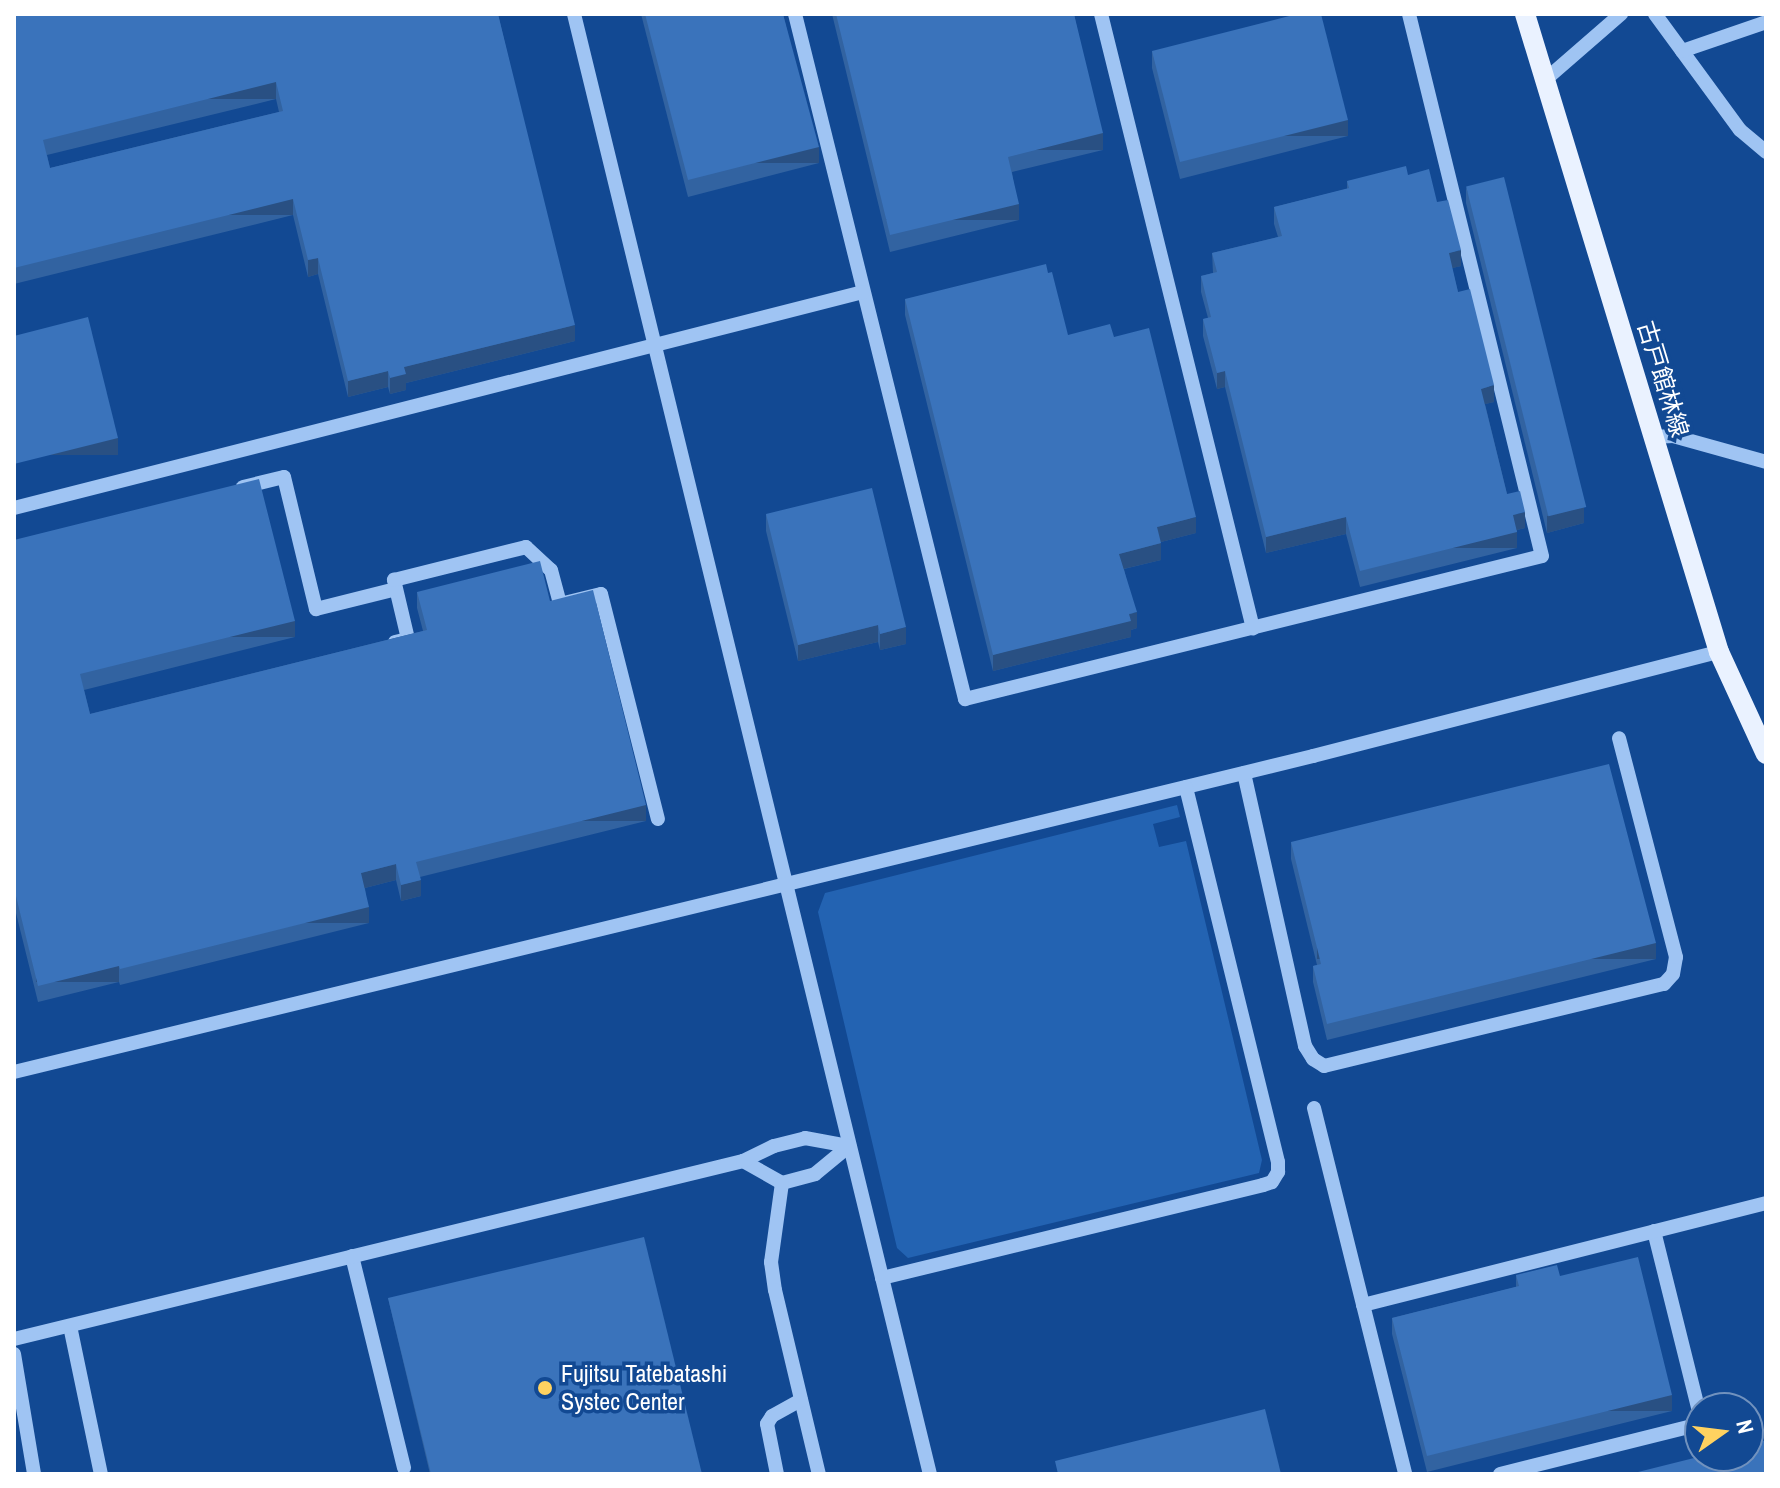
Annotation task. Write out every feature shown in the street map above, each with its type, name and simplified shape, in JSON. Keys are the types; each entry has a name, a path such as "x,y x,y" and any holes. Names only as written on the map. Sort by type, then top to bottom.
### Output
{"main road":[{"name":"古戸館林線","path":"1525,14 1719,652 1766,754"}],"street":[{"path":"574,14 930,1474"},
{"path":"795,14 965,699 1542,556 1409,14"},
{"path":"1101,14 1253,628"},
{"path":"1545,80 1621,14"},
{"path":"1655,14 1740,130 1766,152"},
{"path":"1682,51 1766,22"},
{"path":"14,508 863,292"},
{"path":"1653,437 1673,436 1766,462"},
{"path":"224,492 284,477 316,609 396,589"},
{"path":"378,647 408,639 394,580 526,547 551,570 560,604 601,594 658,819"},
{"path":"14,1072 1244,773 1719,652"},
{"path":"1244,773 1305,1046 1313,1059 1324,1066 1664,984 1673,974 1676,957 1619,738"},
{"path":"882,1278 1272,1182 1278,1172 1278,1162 1186,787"},
{"path":"1314,1108 1405,1474"},
{"path":"14,1339 743,1161 774,1146 805,1138 849,1146"},
{"path":"743,1161 782,1183 815,1174 849,1146"},
{"path":"782,1183 771,1262 819,1474"},
{"path":"1363,1305 1766,1203"},
{"path":"1654,1231 1694,1392"},
{"path":"352,1256 404,1468"},
{"path":"70,1326 101,1474"},
{"path":"14,1354 34,1474"},
{"path":"777,1474 767,1424 772,1416 801,1400"},
{"path":"1500,1474 1684,1428"}],"shaded area":[{"path":"1177,805 1180,817 1153,824 1159,847 1186,841 1262,1160 1259,1173 908,1258 897,1248 818,912 825,893"}],"building":[{"path":"14,14 498,14 575,325 404,367 406,374 390,378 388,371 348,381 318,258 308,260 293,199 14,268","holes":["276,82 283,111 50,168 43,140"]},
{"path":"645,14 783,14 819,147 688,180"},
{"path":"836,14 1074,14 1103,133 1008,157 1019,204 890,235"},
{"path":"1297,14 1321,14 1348,120 1180,162 1152,51"},
{"path":"1406,166 1408,175 1429,169 1437,202 1448,200 1461,250 1449,253 1458,292 1470,289 1494,385 1481,389 1507,494 1520,491 1525,512 1513,515 1517,532 1360,571 1346,517 1266,537 1225,371 1217,373 1203,319 1211,317 1201,276 1217,272 1212,253 1282,236 1274,207 1349,188 1347,181"},
{"path":"1504,177 1586,507 1548,516 1466,186"},
{"path":"1046,264 1048,273 1052,272 1068,335 1110,324 1114,337 1149,328 1196,517 1157,527 1161,543 1119,554 1137,612 1129,614 1131,621 993,655 905,299"},
{"path":"88,317 118,438 14,464 14,336"},
{"path":"259,479 295,621 80,674 90,714 427,630 417,592 540,561 550,601 593,590 646,805 416,862 421,880 401,885 396,864 361,873 369,907 120,969 119,966 38,986 14,888 14,540"},
{"path":"872,488 906,627 880,634 878,625 798,645 766,514"},
{"path":"1609,764 1656,943 1327,1024 1313,966 1321,964 1291,842"},
{"name":"Fujitsu Tatebatashi Systec Center","path":"644,1237 702,1474 431,1474 388,1298"},
{"path":"1638,1257 1672,1395 1427,1456 1392,1318 1519,1286 1516,1275 1557,1265 1560,1276"},
{"path":"1265,1409 1281,1474 1058,1474 1055,1461"},
{"path":"1764,1441 1766,1474 1630,1474 1684,1460 1684,1472 1764,1472"}],"place":[{"name":"Fujitsu Tatebatashi Systec Center","path":"545,1388"}]}
